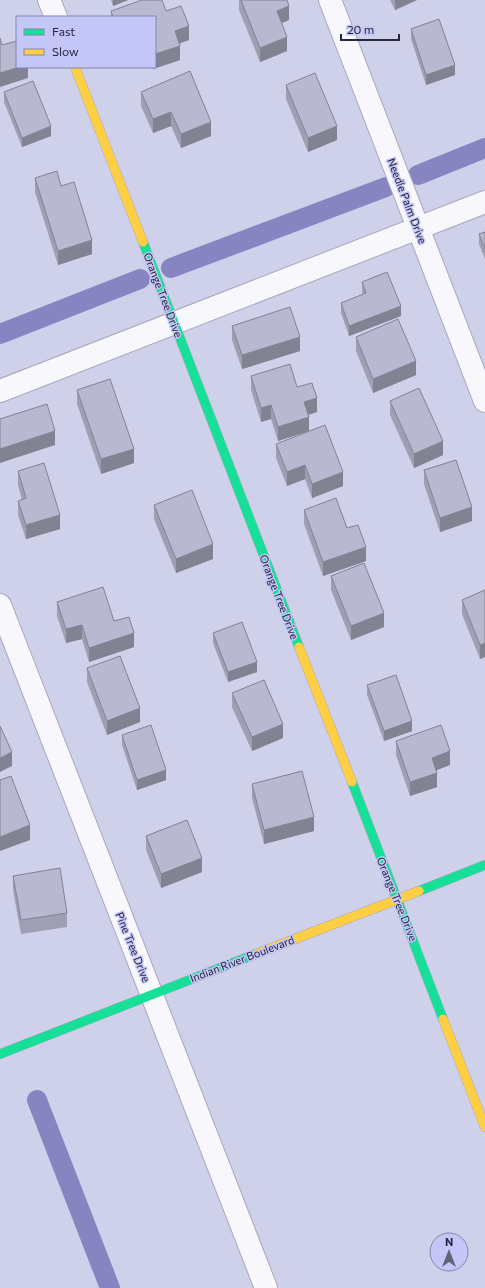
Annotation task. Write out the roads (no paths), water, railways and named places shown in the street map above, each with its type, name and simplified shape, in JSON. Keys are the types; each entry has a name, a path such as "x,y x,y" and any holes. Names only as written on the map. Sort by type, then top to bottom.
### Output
{"street":[{"path":"49,0 56,16"},
{"name":"Needle Palm Drive","path":"330,0 485,401"},
{"name":"Orange Tree Drive","path":"75,68 485,1127"},
{"path":"0,391 485,202"},
{"name":"Pine Tree Drive","path":"0,605 266,1288"},
{"name":"Indian River Boulevard","path":"0,1054 485,865"}],"waterway":[{"path":"418,175 485,148"},
{"path":"171,268 386,187"},
{"path":"0,334 140,279"},
{"path":"37,1100 110,1288"}]}
